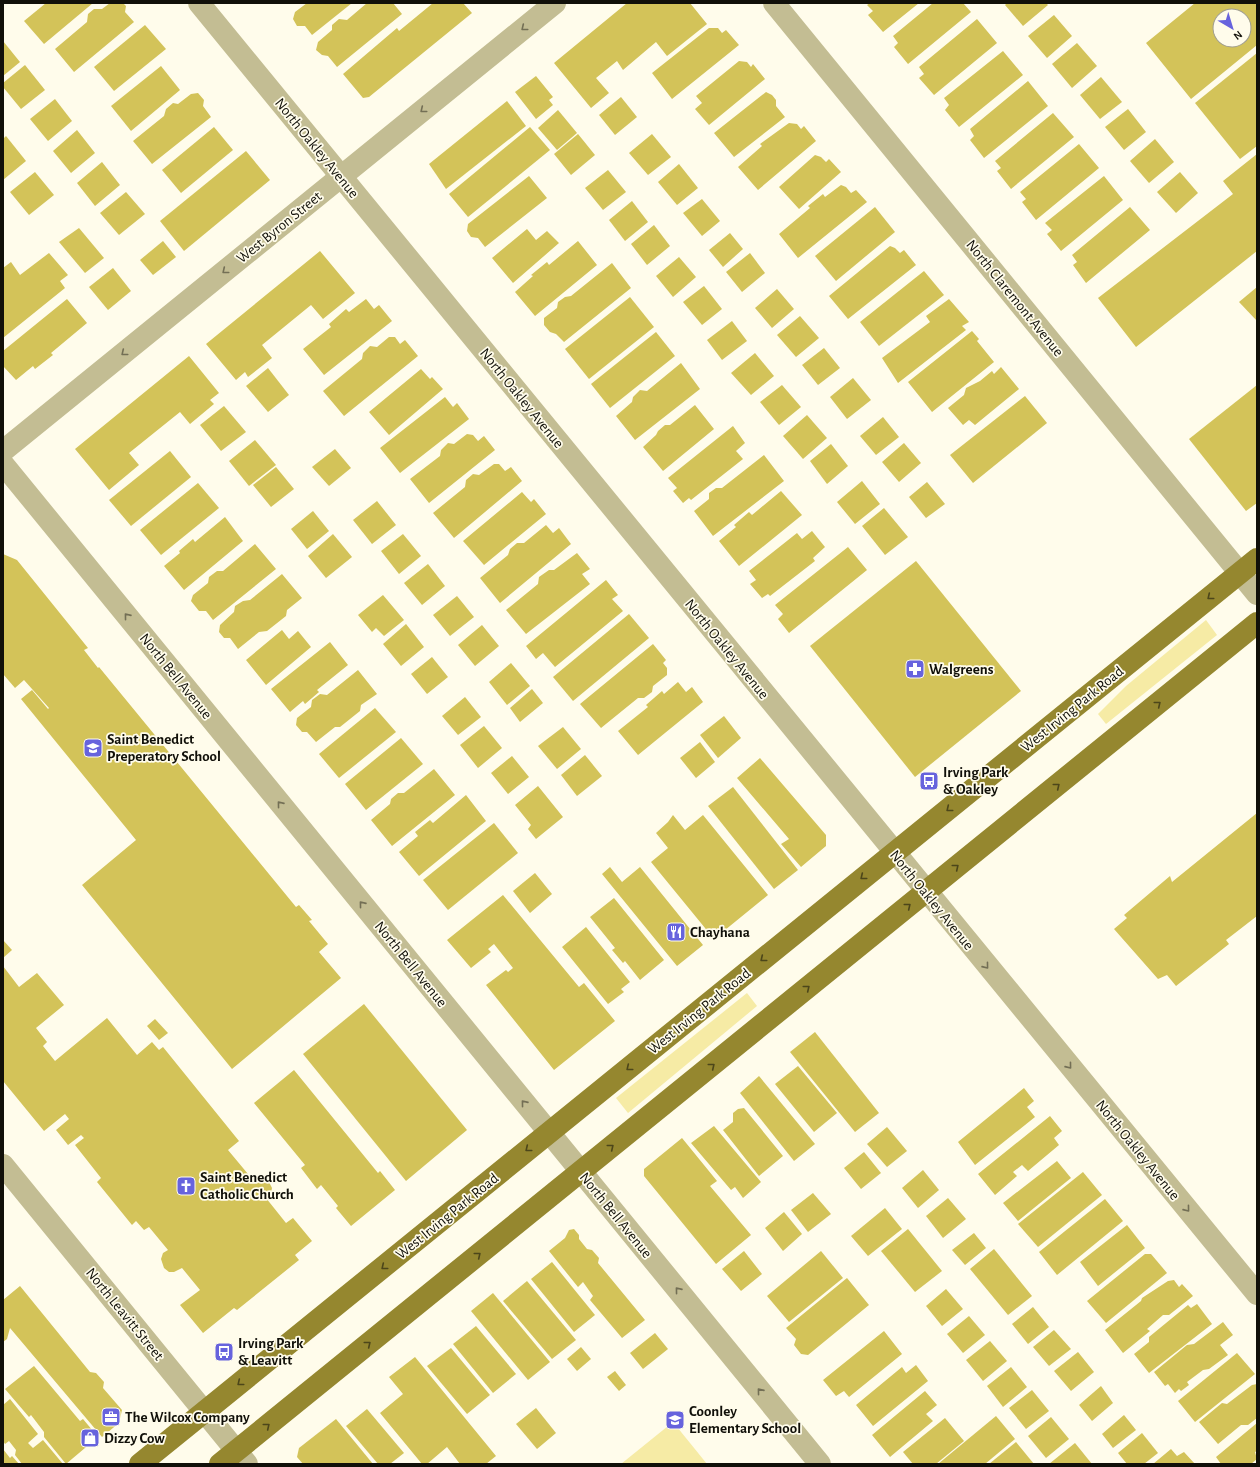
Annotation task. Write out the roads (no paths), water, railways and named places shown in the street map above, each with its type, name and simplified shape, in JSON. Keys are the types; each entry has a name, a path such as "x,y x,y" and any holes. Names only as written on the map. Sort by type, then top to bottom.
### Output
{"main road":[{"name":"West Irving Park Road","path":"140,1464 1257,559"},
{"path":"220,1464 242,1457 580,1172 1257,623"}],"street":[{"name":"North Oakley Avenue","path":"199,3 894,853 1257,1294"},
{"name":"West Byron Street","path":"3,451 554,3"},
{"name":"North Claremont Avenue","path":"774,3 1257,594"},
{"name":"North Bell Avenue","path":"3,464 548,1133 820,1464"},
{"name":"North Leavitt Street","path":"3,1165 242,1457"}],"place":[{"name":"Walgreens","path":"915,669"},
{"name":"Saint Benedict Preperatory School","path":"93,748"},
{"name":"Irving Park & Oakley","path":"929,781"},
{"name":"Chayhana","path":"676,932"},
{"name":"Saint Benedict Catholic Church","path":"186,1186"},
{"name":"Irving Park & Leavitt","path":"224,1352"},
{"name":"The Wilcox Company","path":"111,1417"},
{"name":"Coonley Elementary School","path":"675,1420"},
{"name":"Dizzy Cow","path":"90,1438"}]}
